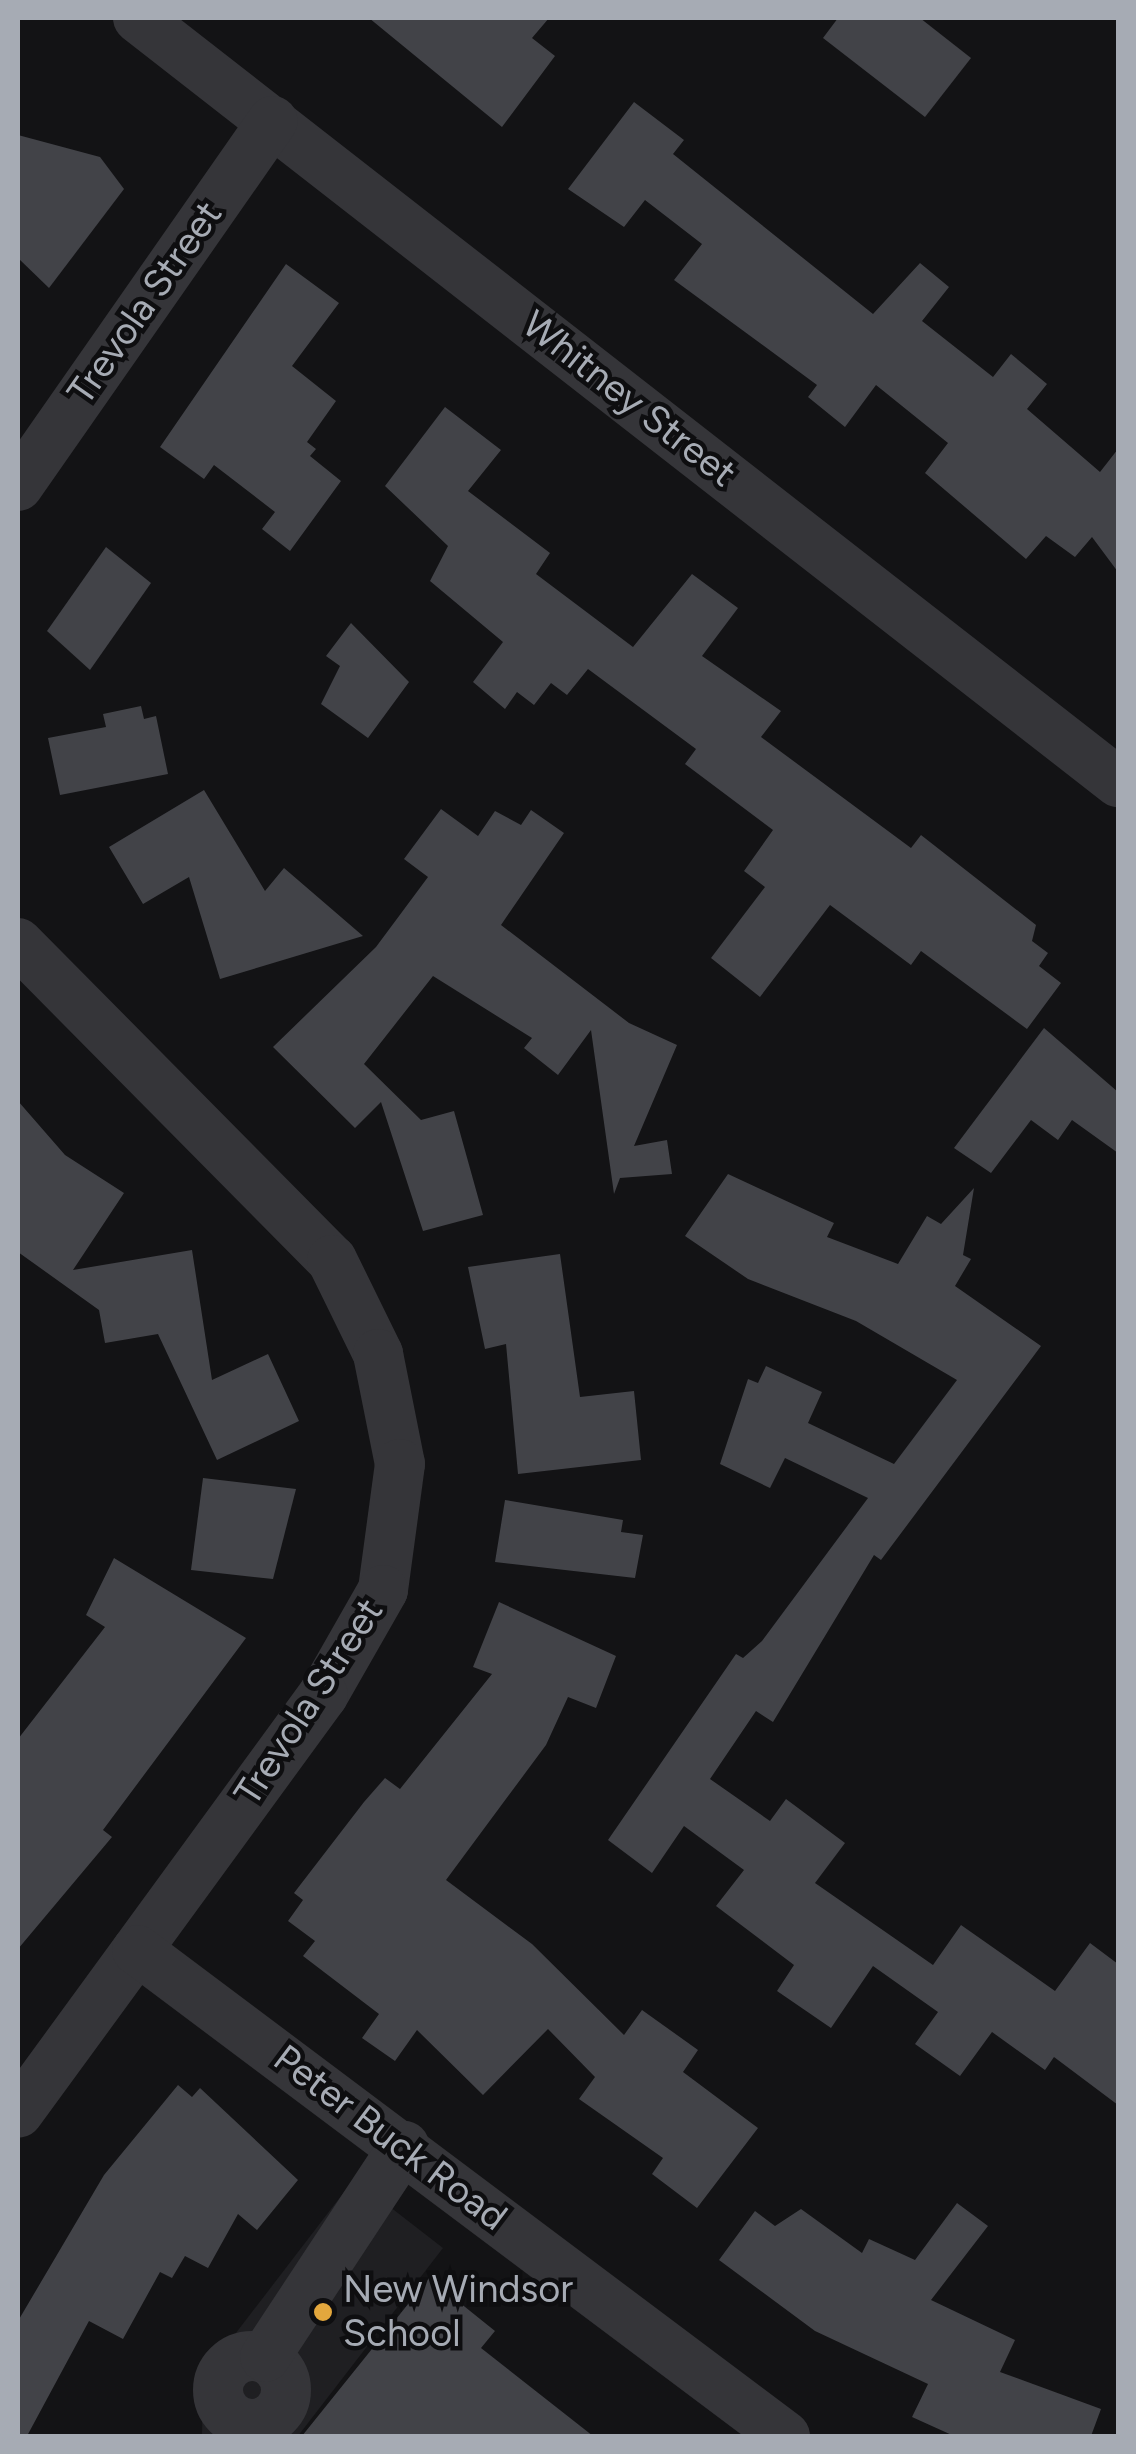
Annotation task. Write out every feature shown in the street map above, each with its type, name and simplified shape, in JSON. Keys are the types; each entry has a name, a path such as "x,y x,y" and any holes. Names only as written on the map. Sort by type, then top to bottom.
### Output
{"street":[{"name":"Whitney Street","path":"138,18 1118,782"},
{"name":"Trevola Street","path":"18,486 272,120"},
{"name":"Trevola Street","path":"18,942 332,1260 378,1354 400,1464 383,1590 323,1695 18,2114"},
{"name":"Peter Buck Road","path":"137,1950 404,2146 785,2436"},
{"path":"225,2424 256,2424 283,2405 282,2372 265,2357 404,2146"}],"shaded area":[{"name":"New Windsor School","path":"354,2179 443,2248 298,2436 202,2436 203,2376"}],"building":[{"path":"369,18 549,18 532,38 555,56 502,127"},
{"path":"838,18 920,18 971,58 925,117 823,38"},
{"path":"634,102 684,140 673,154 873,314 920,263 949,287 922,321 993,377 1011,354 1047,384 1027,409 1100,472 1118,449 1118,572 1092,537 1075,557 1046,536 1026,559 925,473 948,443 876,385 845,427 808,397 817,385 674,280 702,244 645,200 624,227 568,189"},
{"path":"18,135 100,157 124,189 49,288 18,258"},
{"path":"286,264 339,303 292,366 336,401 307,442 316,449 310,456 341,481 290,551 262,529 275,512 214,465 204,479 160,447"},
{"path":"445,407 501,450 468,491 550,553 536,574 633,647 692,574 738,608 702,656 781,711 761,737 911,848 921,835 1036,925 1032,941 1048,953 1039,966 1061,983 1027,1029 921,951 911,965 830,905 760,997 711,958 765,887 744,871 773,830 685,764 696,749 588,669 567,695 551,683 534,705 517,692 505,709 473,682 503,642 430,581 448,546 385,486"},
{"path":"106,547 151,583 90,670 47,631"},
{"path":"351,623 409,682 368,738 321,704 340,666 326,656"},
{"path":"141,706 144,719 156,716 168,774 60,795 48,738 106,727 103,714"},
{"path":"204,790 265,891 284,868 363,936 220,979 189,877 143,904 109,847"},
{"path":"441,809 478,836 495,811 521,825 531,810 564,833 501,925 629,1023 677,1045 634,1146 667,1140 672,1174 620,1178 614,1194 591,1030 558,1075 524,1048 532,1038 433,976 364,1064 421,1120 454,1111 483,1215 423,1231 381,1102 355,1128 273,1047 376,947 428,877 404,859"},
{"path":"1044,1028 1118,1092 1118,1153 1072,1120 1058,1140 1031,1120 991,1173 954,1148"},
{"path":"18,1101 65,1155 124,1193 73,1270 192,1250 212,1380 268,1354 299,1421 217,1460 158,1334 105,1343 99,1310 18,1252"},
{"path":"728,1174 834,1223 827,1237 898,1264 927,1216 941,1224 974,1188 963,1255 971,1259 955,1286 1041,1346 881,1560 874,1555 773,1722 756,1711 710,1779 770,1821 786,1799 845,1843 815,1883 933,1965 961,1925 1055,1991 1090,1943 1118,1964 1118,2105 1054,2057 1045,2070 992,2032 960,2076 915,2044 938,2012 873,1966 831,2028 777,1991 794,1965 716,1906 744,1870 684,1826 652,1873 608,1840 736,1654 743,1658 762,1641 868,1498 785,1458 770,1488 720,1464 748,1379 758,1383 766,1366 822,1392 808,1423 894,1464 957,1380 856,1321 748,1279 685,1236"},
{"path":"560,1254 580,1397 634,1391 641,1460 518,1474 506,1344 485,1349 468,1267"},
{"path":"203,1478 296,1489 273,1579 191,1570"},
{"path":"505,1500 623,1520 621,1532 643,1535 635,1578 495,1562"},
{"path":"114,1558 246,1638 103,1830 112,1837 18,1949 18,1739 105,1627 86,1615"},
{"path":"499,1602 616,1656 596,1708 568,1697 546,1745 446,1880 532,1944 624,2035 642,2010 698,2050 683,2072 758,2128 697,2208 652,2174 663,2158 579,2099 595,2077 548,2029 483,2095 417,2030 395,2061 362,2038 379,2014 303,1956 315,1941 288,1921 303,1900 294,1893 364,1802 385,1778 400,1789 492,1674 473,1667"},
{"path":"178,2085 192,2097 200,2088 298,2180 257,2230 238,2214 208,2268 185,2256 172,2278 160,2272 123,2339 89,2321 27,2436 18,2436 18,2321 104,2175"},
{"path":"957,2203 988,2226 931,2300 1015,2340 1000,2372 1101,2409 1091,2436 954,2436 912,2417 928,2384 815,2331 719,2260 755,2211 775,2226 801,2209 862,2253 869,2239 915,2260"},
{"path":"429,2278 495,2331 481,2348 593,2436 302,2436"}],"place":[{"name":"New Windsor School","path":"323,2312"}]}
